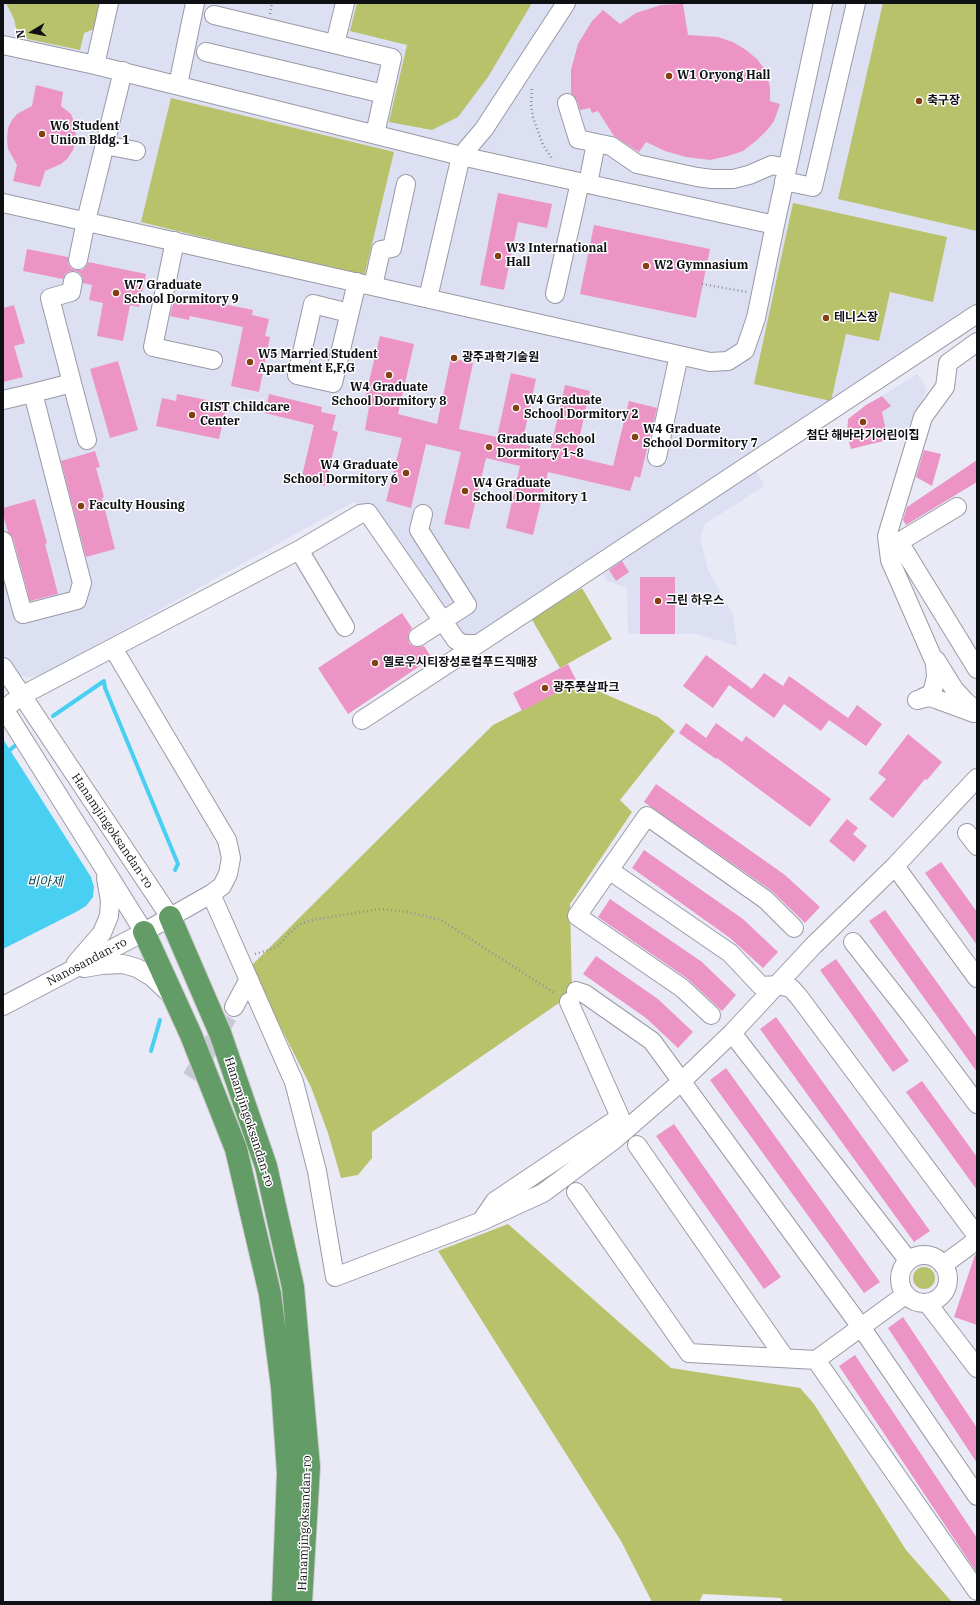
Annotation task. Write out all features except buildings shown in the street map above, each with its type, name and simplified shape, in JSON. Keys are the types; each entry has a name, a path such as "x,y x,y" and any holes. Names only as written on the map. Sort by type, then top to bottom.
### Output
{"highway":[{"name":"Hanamjingoksandan-ro","path":"170,917 220,1032 266,1166 294,1287 309,1467 301,1602"},
{"name":"Hanamjingoksandan-ro","path":"144,932 191,1034 236,1149 270,1294 282,1387 288,1472 282,1602"}],"street":[{"path":"95,65 109,3"},
{"path":"178,85 195,3"},
{"path":"335,44 345,3"},
{"path":"428,298 461,156 484,128 566,3"},
{"path":"3,203 710,362 728,360 745,350 756,318 823,3"},
{"path":"567,103 578,139 612,146 638,164 712,180 733,179 772,165 786,175 813,187 856,3"},
{"path":"214,15 392,58 375,134"},
{"path":"3,45 122,71 461,156 775,225"},
{"path":"206,52 384,94"},
{"path":"78,260 122,71"},
{"path":"556,294 584,183 596,143"},
{"path":"105,145 136,151"},
{"path":"349,313 381,250 392,248 406,184"},
{"path":"175,241 153,347 214,360"},
{"path":"73,281 71,292 50,298 86,440"},
{"path":"362,720 977,314"},
{"path":"977,342 948,363 945,387 922,417 887,536 934,599 977,669"},
{"path":"657,457 679,355"},
{"path":"3,400 72,383"},
{"path":"3,541 23,614 77,600 82,583 34,393"},
{"path":"957,507 894,545 890,560 934,657 954,689 977,713"},
{"path":"4,708 21,696 299,550 360,514 368,512 456,640 463,644 478,644"},
{"path":"418,637 467,605 420,530 423,514"},
{"path":"299,550 346,627"},
{"path":"913,611 934,599"},
{"name":"Nanosandan-ro","path":"3,1006 144,932 211,894 222,886 228,874 231,858 227,840 114,648"},
{"path":"934,657 936,670 933,690 930,695 918,700 936,699 977,713"},
{"name":"Hanamjingoksandan-ro","path":"3,667 170,917"},
{"name":"Hanamjingoksandan-ro","path":"4,708 144,932"},
{"path":"211,894 241,958 294,1082 317,1171 335,1277 482,1221 542,1193 614,1140 682,1080 732,1033 813,946 895,866 977,778"},
{"path":"711,1015 682,988 577,916 647,816 766,900 794,928"},
{"path":"895,866 977,978"},
{"path":"69,971 102,933 109,916 110,901 104,868"},
{"path":"609,870 730,953 761,986 777,985 791,988 800,997 977,1236"},
{"path":"853,942 977,1104"},
{"path":"69,971 102,965 123,964 137,968 152,977 175,999"},
{"path":"234,1007 249,979"},
{"path":"482,1221 495,1201 620,1117 572,996 585,994 652,1041 682,1080 861,1327 977,1496"},
{"path":"732,1033 908,1260"},
{"path":"637,1145 785,1358"},
{"path":"576,1192 689,1353 816,1360 905,1296"},
{"path":"943,1265 977,1240"},
{"path":"915,1256 930,1256 938,1259 943,1265 947,1272 948,1280 942,1296 936,1301 928,1304 919,1304 905,1296 899,1281 903,1266 908,1260 915,1256"},
{"path":"928,1304 977,1368"},
{"path":"816,1360 977,1591"}],"path":[{"path":"532,90 531,105 533,117 543,145 556,163"},
{"path":"702,284 750,292"},
{"path":"241,958 272,949 279,945 287,934 300,924 317,919 380,909 408,912 441,920 572,996"}],"shaded area":[{"name":"광주과학기술원","path":"3,3 977,3 977,310 478,640 459,638 370,507 353,502 42,675 32,677 21,676 13,673 3,656"},
{"path":"917,374 927,389 908,429 888,440 884,421 878,415 891,406 882,396"},
{"path":"756,471 764,486 705,524 700,537 708,570 733,614 737,646 696,634 628,634 627,588 607,581 602,573"}],"green space":[{"path":"6,3 104,3 99,27 84,33 80,50 18,37 14,19"},
{"path":"357,3 532,3 488,77 458,117 432,130 389,122 407,45 350,31"},
{"name":"축구장","path":"883,3 977,3 977,231 838,199"},
{"path":"171,98 394,152 364,277 141,222"},
{"name":"테니스장","path":"793,203 947,237 933,302 890,292 879,341 846,334 831,401 754,384"},
{"path":"582,588 612,639 560,668 531,618"},
{"path":"577,682 658,717 675,731 620,800 632,812 570,904 572,994 372,1132 372,1158 358,1175 341,1178 328,1133 311,1087 250,967 493,725"},
{"path":"508,1224 671,1368 800,1388 814,1404 906,1550 952,1602 783,1602 781,1598 703,1594 699,1602 652,1602 621,1541 438,1251"},
{"path":"924,1267 932,1270 935,1278 932,1286 924,1289 916,1286 913,1278 916,1270"}],"water":[{"name":"비아제","path":"3,739 91,877 94,887 93,897 86,906 3,949"}],"waterway":[{"path":"53,716 104,681 105,688 178,864 175,870"},
{"path":"10,750 18,743"},
{"path":"151,1051 160,1020"}],"tunnel":[{"path":"191,1078 234,1007"}],"place":[{"name":"W1 Oryong Hall","path":"669,76"},
{"name":"축구장","path":"919,101"},
{"name":"W6 Student Union Bldg. 1","path":"42,134"},
{"name":"W3 International Hall","path":"498,256"},
{"name":"W2 Gymnasium","path":"646,266"},
{"name":"W7 Graduate School Dormitory 9","path":"116,293"},
{"name":"테니스장","path":"826,318"},
{"name":"광주과학기술원","path":"454,358"},
{"name":"W5 Married Student Apartment E,F,G","path":"250,362"},
{"name":"W4 Graduate School Dormitory 8","path":"389,375"},
{"name":"W4 Graduate School Dormitory 2","path":"516,408"},
{"name":"GIST Childcare Center","path":"192,415"},
{"name":"첨단 해바라기어린이집","path":"863,422"},
{"name":"W4 Graduate School Dormitory 7","path":"635,437"},
{"name":"Graduate School Dormitory 1~8","path":"489,447"},
{"name":"W4 Graduate School Dormitory 6","path":"406,473"},
{"name":"W4 Graduate School Dormitory 1","path":"465,491"},
{"name":"Faculty Housing","path":"81,506"},
{"name":"그린 하우스","path":"658,601"},
{"name":"옐로우시티장성로컬푸드직매장","path":"375,663"},
{"name":"광주풋살파크","path":"545,688"}]}
